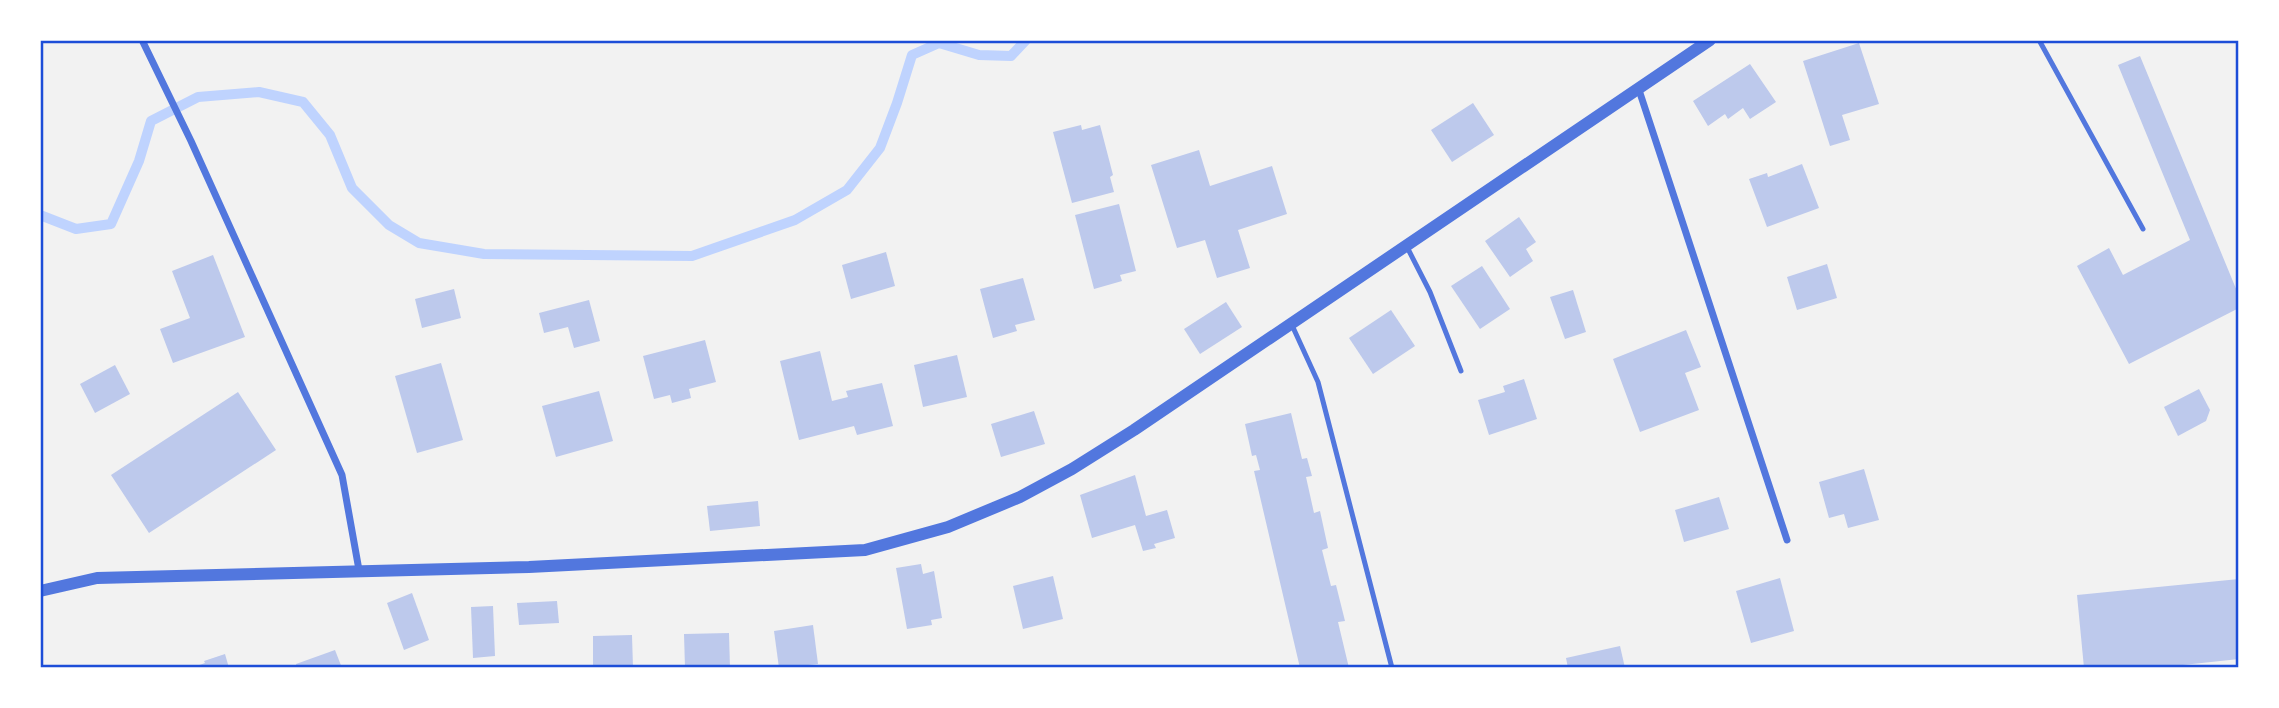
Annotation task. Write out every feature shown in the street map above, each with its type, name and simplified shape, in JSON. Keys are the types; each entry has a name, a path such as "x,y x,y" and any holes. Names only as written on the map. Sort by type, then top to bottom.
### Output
{"street":[{"path":"142,40 186,129 342,475 359,570"},
{"path":"40,591 97,578 529,567 866,550 948,527 1020,497 1133,430 1710,40"},
{"path":"1639,90 1787,540"}],"lane":[{"path":"2039,40 2143,229"},
{"path":"1406,244 1430,292 1461,371"},
{"path":"1291,323 1318,382 1392,668"}],"building":[{"path":"1859,43 1879,104 1842,115 1850,140 1830,146 1803,61"},
{"path":"2140,56 2239,296 2239,308 2129,364 2077,266 2109,248 2123,275 2190,240 2118,65"},
{"path":"1750,64 1776,102 1750,119 1743,108 1728,119 1725,114 1708,126 1693,101"},
{"path":"1473,103 1494,135 1452,162 1431,130"},
{"path":"1081,125 1082,130 1100,125 1113,175 1110,177 1114,192 1072,203 1053,132"},
{"path":"1199,150 1210,186 1272,166 1287,214 1238,230 1250,268 1217,278 1205,240 1177,248 1151,165"},
{"path":"1802,164 1819,208 1767,227 1749,179 1767,173 1768,177"},
{"path":"1119,204 1136,271 1120,275 1122,281 1094,289 1075,215"},
{"path":"1519,217 1536,242 1526,249 1533,261 1510,277 1485,241"},
{"path":"886,252 895,286 851,299 842,265"},
{"path":"213,255 245,337 173,363 160,329 190,318 172,271"},
{"path":"1827,264 1837,298 1797,310 1787,277"},
{"path":"1482,266 1510,309 1480,329 1451,286"},
{"path":"1023,278 1035,320 1015,325 1017,331 993,338 980,289"},
{"path":"454,289 461,318 422,328 415,299"},
{"path":"1573,290 1586,332 1565,339 1550,297"},
{"path":"589,300 600,341 574,348 568,327 544,333 539,313"},
{"path":"1226,302 1242,327 1200,354 1184,329"},
{"path":"1391,310 1415,346 1373,374 1349,338"},
{"path":"1686,330 1701,367 1685,373 1699,410 1640,432 1613,359"},
{"path":"705,340 716,382 689,389 691,398 672,403 670,395 654,399 643,356"},
{"path":"820,351 832,401 848,397 846,391 882,383 893,426 857,435 854,426 799,440 780,361"},
{"path":"957,355 967,397 923,407 914,365"},
{"path":"441,363 463,440 417,453 395,376"},
{"path":"115,365 130,394 95,413 80,384"},
{"path":"1524,379 1537,419 1489,435 1478,400 1505,392 1503,386"},
{"path":"2199,389 2210,410 2206,421 2178,436 2164,407"},
{"path":"599,391 613,441 556,457 542,406"},
{"path":"238,392 276,450 149,533 111,475"},
{"path":"1034,411 1045,444 1001,457 991,424"},
{"path":"1291,413 1302,459 1307,458 1312,476 1306,477 1314,513 1320,511 1328,548 1322,550 1331,586 1336,585 1345,621 1338,622 1349,668 1300,668 1254,471 1260,470 1256,455 1252,456 1245,424"},
{"path":"1864,469 1879,520 1848,528 1844,514 1829,518 1819,482"},
{"path":"1135,475 1146,516 1167,510 1175,538 1154,544 1156,548 1143,551 1135,525 1092,538 1080,495"},
{"path":"1719,497 1729,529 1684,542 1675,510"},
{"path":"758,501 760,526 710,531 707,506"},
{"path":"921,564 923,574 934,571 942,618 931,620 932,625 907,629 896,568"},
{"path":"1053,576 1063,619 1023,629 1013,586"},
{"path":"1780,578 1794,631 1751,643 1736,591"},
{"path":"2239,579 2239,659 2155,668 2084,668 2077,595"},
{"path":"412,593 429,640 404,650 387,603"},
{"path":"557,601 559,623 519,625 517,603"},
{"path":"493,606 495,656 473,658 471,607"},
{"path":"813,625 818,664 779,668 774,631"},
{"path":"729,633 730,668 685,668 684,634"},
{"path":"632,635 633,668 593,668 593,636"},
{"path":"1620,646 1625,668 1568,668 1566,658"},
{"path":"335,650 342,668 297,668 296,664"},
{"path":"225,654 229,668 191,668 205,663 204,661"}],"waterway":[{"path":"40,215 76,229 111,224 139,161 151,121 198,97 259,92 303,102 330,135 352,188 389,225 419,243 484,254 692,256 795,220 847,190 880,148 912,55 939,43 979,55 1011,56 1026,40"}]}
